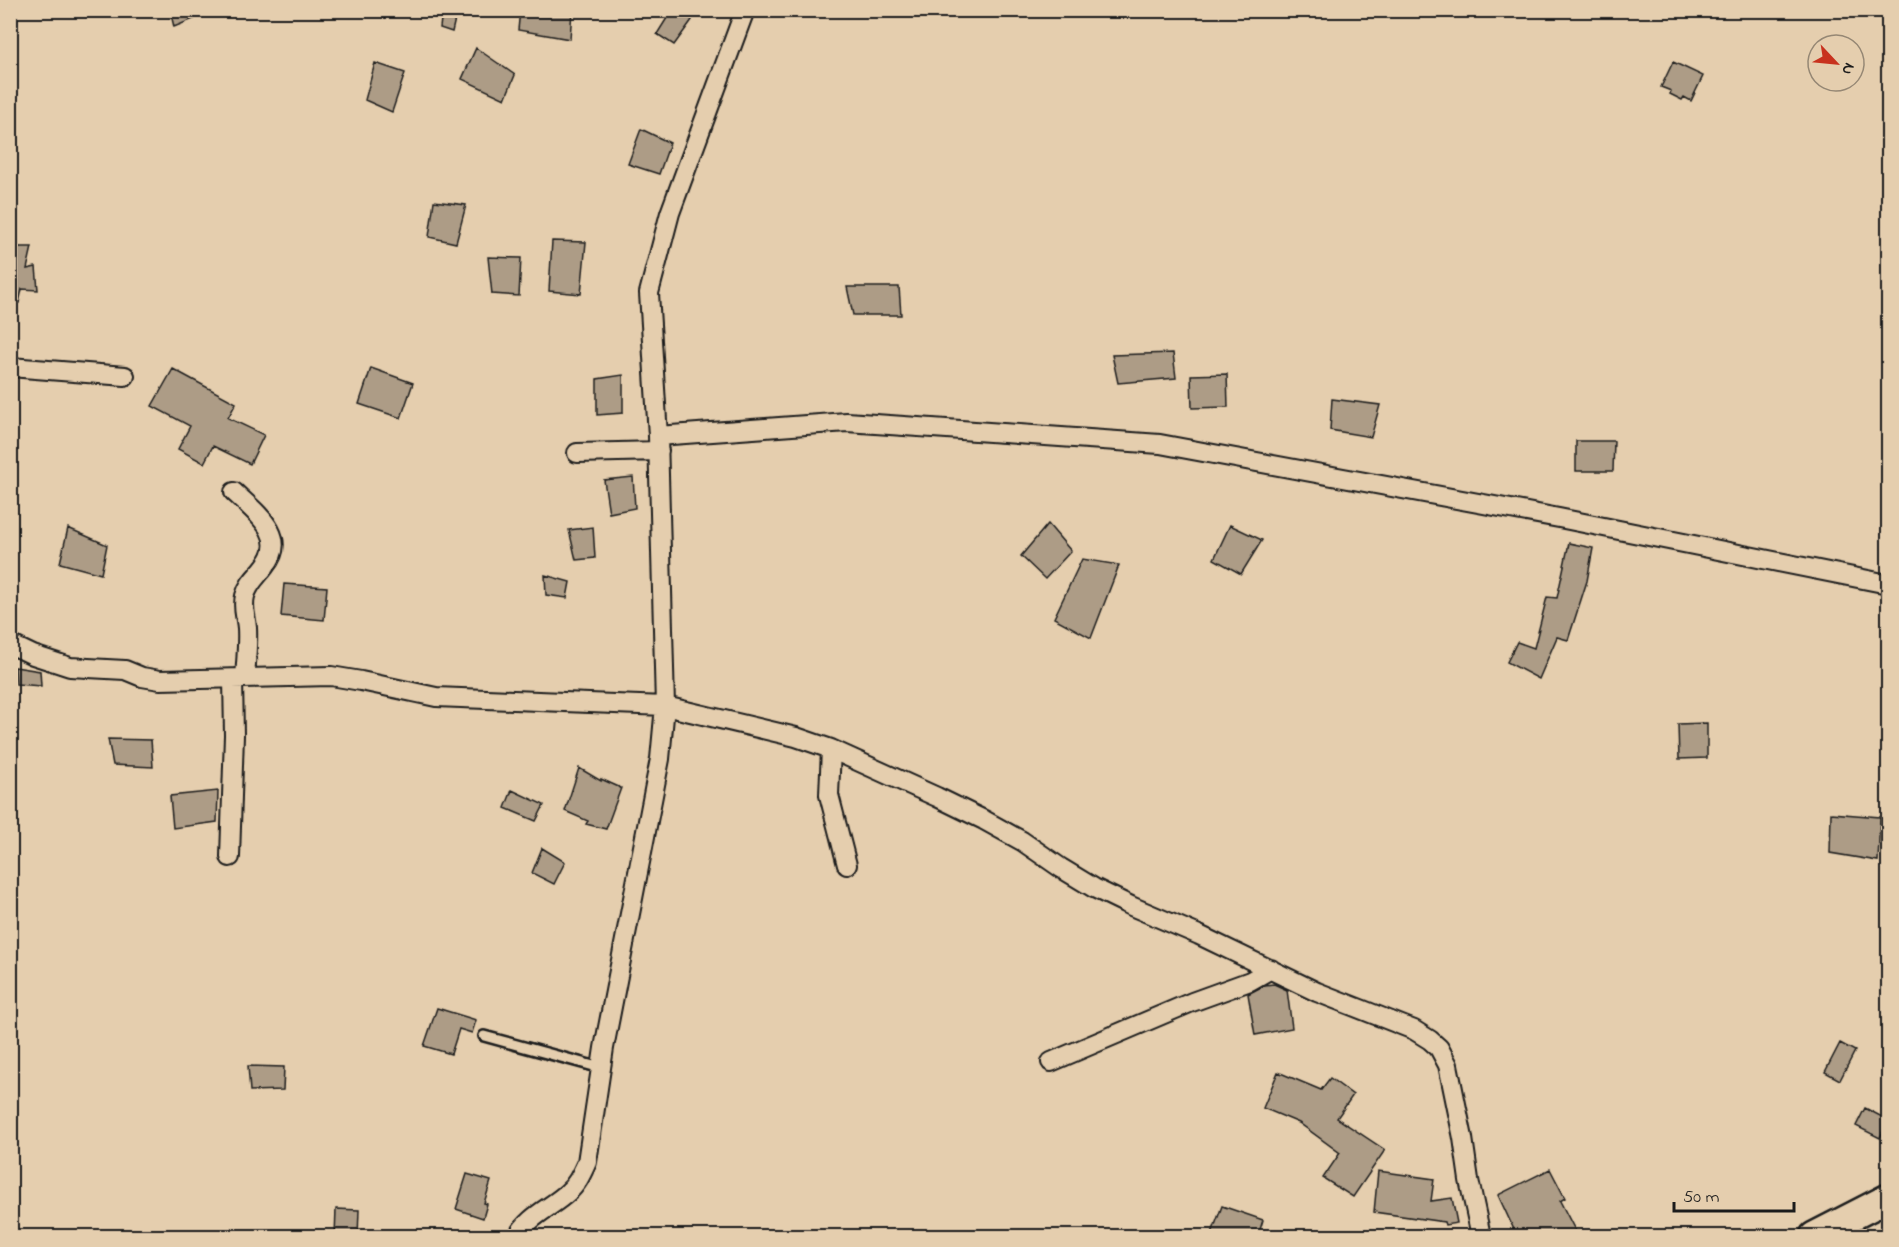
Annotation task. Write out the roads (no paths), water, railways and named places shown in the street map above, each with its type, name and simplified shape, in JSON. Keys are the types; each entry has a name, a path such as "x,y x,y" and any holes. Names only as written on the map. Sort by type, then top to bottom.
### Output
{"main road":[{"path":"1814,1236 1888,1198"}],"street":[{"path":"518,1236 527,1224 569,1192 580,1179 587,1162 601,1068 660,759 665,706 659,444 649,293 670,213 746,10"},
{"path":"10,367 126,376"},
{"path":"577,453 847,422 1160,444 1558,518 1888,584"},
{"path":"230,857 234,735 247,627 243,605 252,580 270,560 274,547 272,532 234,492"},
{"path":"10,644 33,655 70,667 125,670 142,677 160,680 331,676 436,697 665,706 795,737 831,749 984,820 1022,841 1095,888 1131,906 1199,934 1317,992 1414,1030 1439,1048 1448,1065 1481,1236"},
{"path":"831,749 829,795 847,865"},
{"path":"1051,1062 1192,1002 1250,981 1270,969"}],"lane":[{"path":"484,1036 601,1068"}]}
